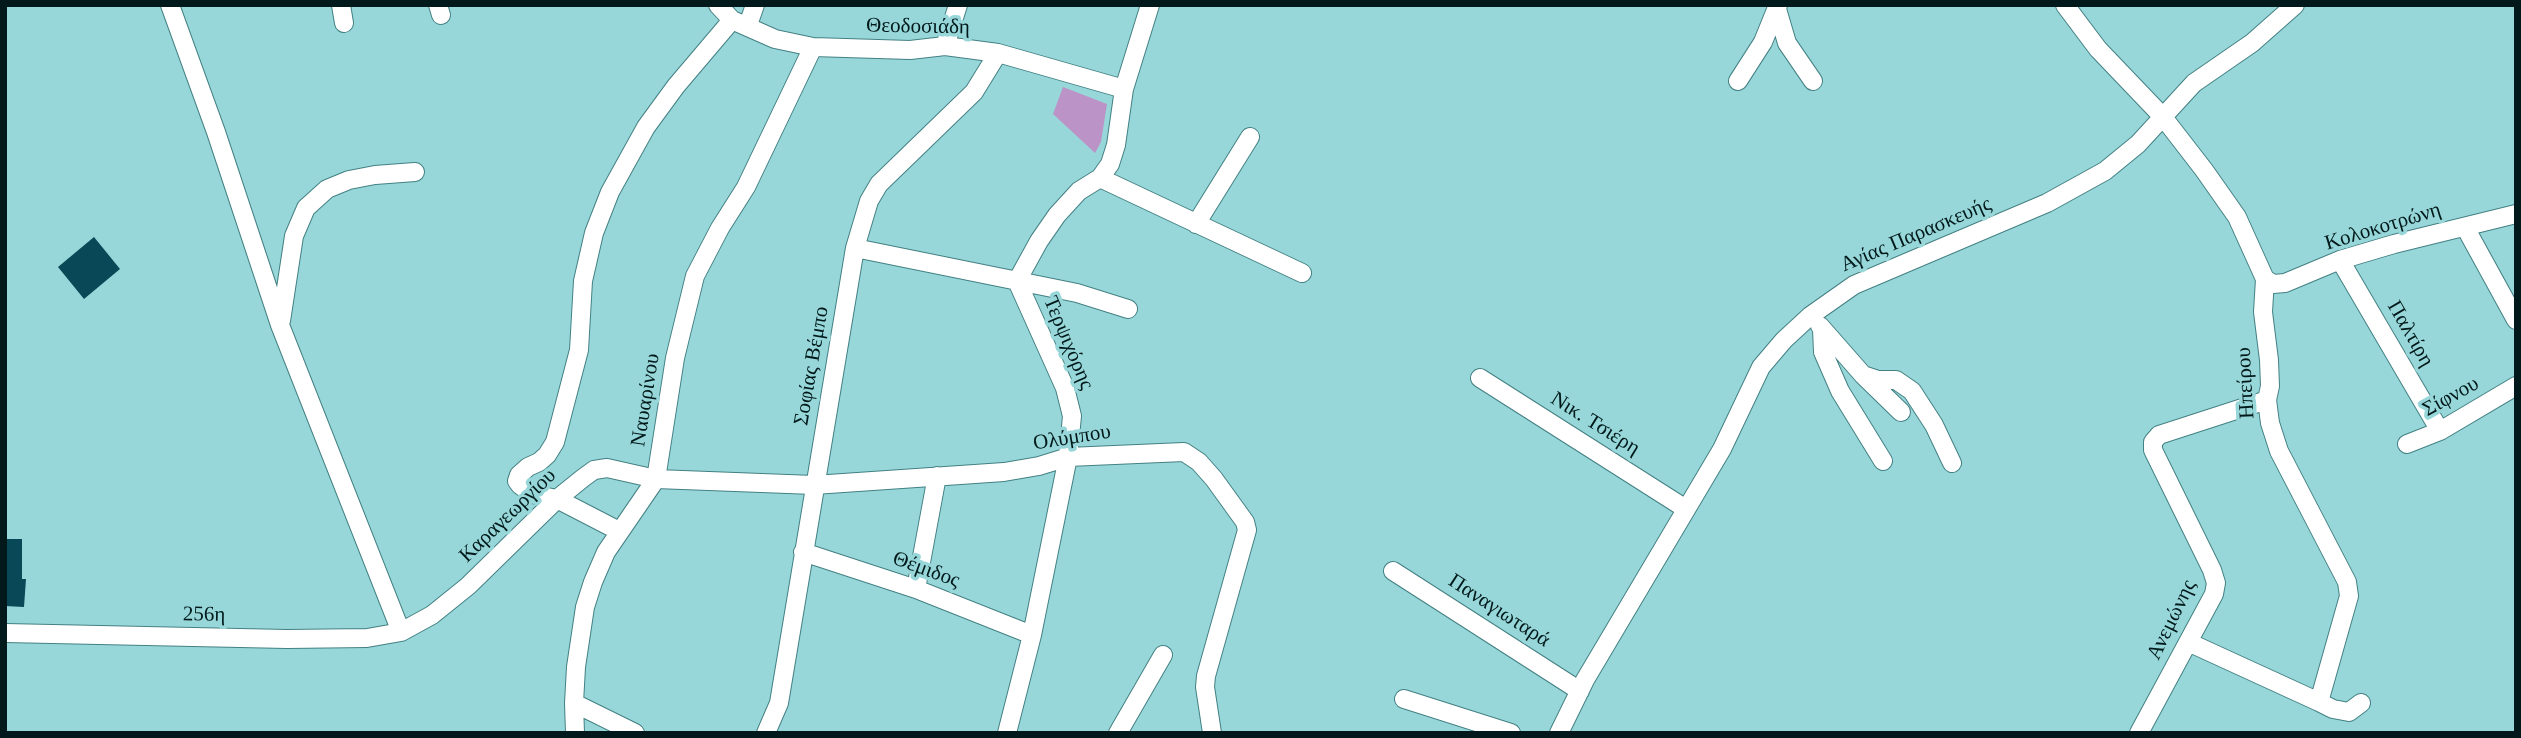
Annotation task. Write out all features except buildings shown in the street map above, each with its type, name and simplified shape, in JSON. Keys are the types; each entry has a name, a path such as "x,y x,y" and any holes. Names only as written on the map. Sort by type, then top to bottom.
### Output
{"street":[{"path":"170,5 281,325 401,632"},
{"name":"Θεοδοσιάδη","path":"718,5 740,23 775,39 813,47 910,50 945,46 998,53 1124,89"},
{"path":"619,531 557,499 532,494 517,481 519,475 528,467 547,455 555,442 579,351 583,281 594,233 610,192 646,127 676,86 755,5"},
{"path":"945,46 958,5"},
{"name":"Τερψιχόρης","path":"1007,733 1032,635 1068,457 1072,416 1070,399 1017,281 1039,241 1062,209 1079,191 1100,178 1110,164 1116,145 1124,89 1150,5"},
{"name":"Ηπείρου","path":"2065,5 2098,49 2163,117 2204,170 2237,217 2265,279 2263,312 2270,375 2267,400 2270,423 2279,450 2347,582 2349,596 2319,702"},
{"name":"Αγίας Παρασκευής","path":"1559,733 1580,691 1722,449 1761,366 1784,340 1816,322 1841,293 1872,276 2047,203 2105,171 2122,159 2194,83 2252,43 2295,5"},
{"path":"1777,7 1787,43 1813,80"},
{"path":"1738,81 1763,42 1777,7"},
{"name":"Ναυαρίνου","path":"575,733 576,667 585,607 606,552 656,479 673,371 695,276 720,228 746,187 813,47"},
{"name":"Σοφίας Βέμπο","path":"766,733 779,703 855,248 869,201 879,184 974,92 998,53"},
{"path":"1196,225 1250,137"},
{"path":"281,325 294,236 306,208 327,190 349,180 375,175 415,173"},
{"path":"1100,178 1302,273"},
{"name":"Κολοκοτρώνη","path":"2265,279 2273,284 2285,283 2340,261 2394,244 2516,214"},
{"path":"2465,227 2516,320"},
{"path":"855,248 1077,293 1128,309"},
{"name":"Παλτίρη","path":"2340,261 2440,431"},
{"path":"1816,322 1863,375 1901,412"},
{"path":"1816,322 1824,352 1840,391 1883,461"},
{"path":"1863,375 1878,380 1896,380 1912,391 1934,425 1952,463"},
{"name":"Νικ. Τσιέρη","path":"1479,378 1686,509"},
{"name":"Σίφνου","path":"2407,444 2440,431 2516,386"},
{"name":"Ανεμώνης","path":"2139,733 2214,594 2216,583 2156,443 2267,400"},
{"name":"Ολύμπου","path":"656,479 814,485 1004,472 1040,466 1068,457 1184,452 1199,461 1245,522 1246,538 1206,676 1205,687 1212,733"},
{"name":"Καραγεωργίου","path":"401,632 432,615 468,586 557,499 594,470 607,468 656,479"},
{"path":"916,589 937,476"},
{"name":"Θέμιδος","path":"803,552 916,589 1032,635"},
{"name":"Παναγιωταρά","path":"1393,571 1580,691"},
{"name":"256η","path":"5,633 287,639 367,638 401,632"},
{"path":"2188,642 2333,709 2349,712 2361,703"},
{"path":"1118,733 1163,655"},
{"path":"1404,699 1511,733"},
{"path":"574,703 635,733"}],"shaded area":[{"path":"1063,87 1107,104 1101,142 1095,153 1053,114"}]}
